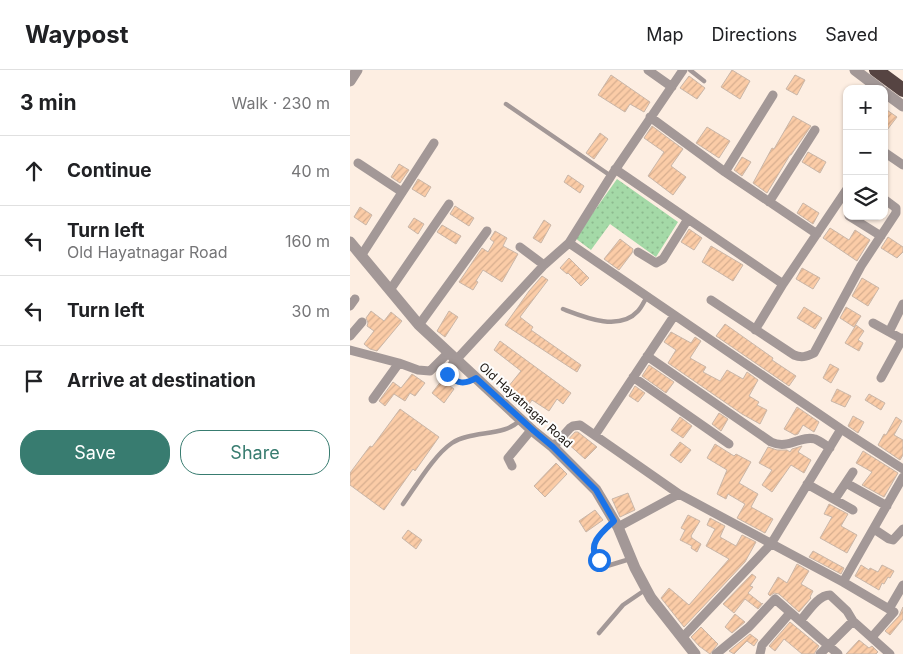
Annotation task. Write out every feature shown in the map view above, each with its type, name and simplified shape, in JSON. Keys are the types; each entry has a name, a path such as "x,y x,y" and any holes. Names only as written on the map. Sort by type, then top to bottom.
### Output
{"highway":[{"path":"876,70 903,90"}],"street":[{"path":"350,81 357,70"},
{"path":"648,70 672,87"},
{"path":"352,354 399,363 418,370 430,371 452,357 544,265 569,243 613,173 683,70"},
{"path":"855,70 875,85"},
{"path":"725,172 773,95"},
{"path":"888,95 903,106"},
{"path":"650,117 725,172 817,234"},
{"path":"769,202 815,130"},
{"path":"361,256 434,143"},
{"path":"888,155 903,165"},
{"path":"358,163 402,192"},
{"path":"613,173 688,219 783,284"},
{"path":"755,330 783,284 843,195"},
{"path":"711,300 799,357 806,357 814,353 861,266 896,213 896,208 888,202"},
{"path":"390,290 449,204"},
{"path":"835,207 843,213"},
{"path":"638,252 656,263 660,262 688,219"},
{"path":"855,220 881,236"},
{"path":"419,325 487,231"},
{"name":"Old Hayatnagar Road","path":"350,242 419,325 520,419 553,447 596,490 616,524 651,598 695,654"},
{"path":"569,243 674,316 903,469"},
{"path":"520,246 544,265"},
{"path":"889,332 903,304"},
{"path":"595,435 674,316"},
{"path":"350,336 362,322"},
{"path":"873,323 903,338 880,378"},
{"path":"647,356 771,442 784,445 812,439 818,440 830,448"},
{"path":"373,399 399,363"},
{"path":"633,377 729,444"},
{"path":"553,447 573,426 580,425 679,494 843,582 894,612 872,637"},
{"path":"512,466 508,458 532,429"},
{"path":"682,638 771,544 841,429"},
{"path":"835,499 852,472"},
{"path":"843,582 903,477"},
{"path":"846,483 887,506"},
{"path":"806,484 853,510"},
{"path":"616,524 679,494"},
{"path":"874,529 893,540 903,529"},
{"path":"888,609 903,585"},
{"path":"800,620 824,595 830,595 847,611 853,621 890,654"},
{"path":"716,654 749,627 775,599 838,654"},
{"path":"760,654 762,645 790,613"},
{"path":"820,654 853,621"}],"lane":[{"path":"690,70 704,81"},
{"path":"506,104 613,173"},
{"path":"563,309 592,320 614,321 632,316 638,311 647,297"},
{"path":"452,357 447,374 452,379 462,384 476,378"},
{"path":"404,504 434,461 452,443 473,435 511,428 520,419"},
{"path":"616,524 606,529 595,542 594,554 602,564 607,566 631,558"},
{"path":"599,633 623,605 646,589"}],"green space":[{"path":"617,179 678,222 656,257 610,224 591,250 575,238"}],"building":[{"path":"732,70 750,81 740,99 721,87"},
{"path":"611,75 650,102 644,112 630,104 625,112 598,95"},
{"path":"795,75 805,80 797,95 786,89"},
{"path":"689,76 705,88 697,99 680,88"},
{"path":"888,111 897,117 888,129"},
{"path":"793,116 811,126 790,155 767,193 753,183 772,148 774,149"},
{"path":"652,126 683,149 671,166 686,177 673,195 648,176 664,152 644,138"},
{"path":"707,127 730,141 719,158 696,143"},
{"path":"600,133 608,139 594,159 586,153"},
{"path":"808,152 826,162 820,173 802,162"},
{"path":"742,157 751,162 742,176 734,170"},
{"path":"399,164 409,170 400,183 391,177"},
{"path":"568,175 584,186 580,193 564,182"},
{"path":"418,179 431,187 425,197 412,189"},
{"path":"803,203 819,213 813,224 797,213"},
{"path":"455,206 474,218 469,226 450,214"},
{"path":"360,207 372,215 366,225 354,217"},
{"path":"414,218 424,224 418,234 408,227"},
{"path":"544,220 551,225 541,243 533,238"},
{"path":"442,225 461,236 456,244 437,232"},
{"path":"830,228 849,240 855,230 870,240 857,261 823,238"},
{"path":"689,229 702,238 694,250 681,242"},
{"path":"495,231 507,238 503,246 518,254 502,282 483,270 473,290 459,282 482,248 488,252 494,242 490,239"},
{"path":"888,237 903,247 903,252 897,258 881,248"},
{"path":"620,239 633,249 619,270 604,259"},
{"path":"711,246 743,265 733,281 702,262"},
{"path":"569,258 589,278 581,286 560,268"},
{"path":"802,268 820,278 813,289 796,279"},
{"path":"542,276 548,280 520,317 533,327 531,330 581,365 577,372 505,325"},
{"path":"862,278 879,288 868,306 852,296"},
{"path":"804,307 822,318 815,329 797,318"},
{"path":"846,307 861,316 854,327 840,318"},
{"path":"371,311 384,321 391,312 402,321 377,351 370,349 364,344 374,331 367,326 366,318"},
{"path":"449,311 458,317 445,337 437,331"},
{"path":"725,324 796,376 789,386 716,336"},
{"path":"856,325 864,331 858,340 863,343 859,351 845,343"},
{"path":"671,332 691,343 695,337 701,341 690,358 706,367 703,372 720,381 727,370 743,379 747,372 758,380 749,396 759,402 757,405 767,410 760,424 742,414 668,363 676,350 664,342"},
{"path":"500,341 571,393 563,404 557,399 549,411 532,400 525,410 511,400 512,398 504,392 521,371 494,350"},
{"path":"830,364 839,369 831,383 823,378"},
{"path":"649,365 674,382 666,393 642,376"},
{"path":"412,374 425,383 415,396 410,393 405,401 394,394 385,406 379,401 393,382 401,388"},
{"path":"442,380 454,389 444,403 432,393"},
{"path":"635,386 645,393 638,402 629,396"},
{"path":"837,389 851,396 845,407 831,401"},
{"path":"869,394 885,403 881,410 865,400"},
{"path":"797,407 819,422 814,432 803,425 798,434 795,435 784,429"},
{"path":"400,409 439,437 415,471 413,469 384,510 350,485 350,473"},
{"path":"719,413 728,419 721,431 712,424"},
{"path":"853,416 864,422 858,433 848,426"},
{"path":"680,417 692,426 683,438 671,430"},
{"path":"896,417 902,421 894,435 903,440 903,455 900,460 878,445"},
{"path":"575,432 578,432 597,447 585,459 566,442"},
{"path":"680,442 691,450 681,463 670,455"},
{"path":"715,444 734,456 736,454 751,462 739,483 758,494 751,507 773,519 765,533 737,518 745,504 728,494 726,499 717,494 727,470 707,458"},
{"path":"802,446 798,452 811,460 804,473 791,465 772,492 762,485 772,470 759,463 768,447 790,452 792,449"},
{"path":"863,451 898,473 884,497 862,485 872,472 856,463"},
{"path":"556,463 567,474 545,497 534,486"},
{"path":"628,493 635,510 620,517 612,499"},
{"path":"829,504 848,514 841,526 857,535 847,553 820,538 832,517 824,514"},
{"path":"595,510 603,520 586,532 579,521"},
{"path":"688,515 700,521 691,536 701,544 697,552 691,548 692,546 680,540 685,530 681,528"},
{"path":"710,518 725,526 720,537 736,546 742,535 756,542 745,562 684,627 661,598 669,588 689,605 729,559 706,546 715,529 707,525"},
{"path":"408,530 422,540 416,549 402,538"},
{"path":"813,551 844,568 841,574 809,557"},
{"path":"797,564 809,571 801,584 813,591 811,598 799,612 779,594 774,593 770,596 768,594 778,577 787,583"},
{"path":"861,565 869,570 870,568 878,572 882,565 894,571 884,584 882,583 879,590 855,576"},
{"path":"752,574 756,577 750,586 753,587 748,593 763,603 758,609 745,599 734,613 723,604"},
{"path":"903,607 903,619 890,635 885,631 899,616"},
{"path":"735,614 745,622 732,633 725,627"},
{"path":"790,622 819,646 814,654 802,654 784,639 775,651 769,646"},
{"path":"701,627 718,644 710,654 691,637"},
{"path":"750,634 758,640 754,646 747,641 734,654 729,651"},
{"path":"859,640 869,648 872,646 878,652 876,654 846,654"}],"route":[{"path":"447,374 462,384 476,378 553,447 596,490 614,521 595,542 593,550 599,560"}]}
